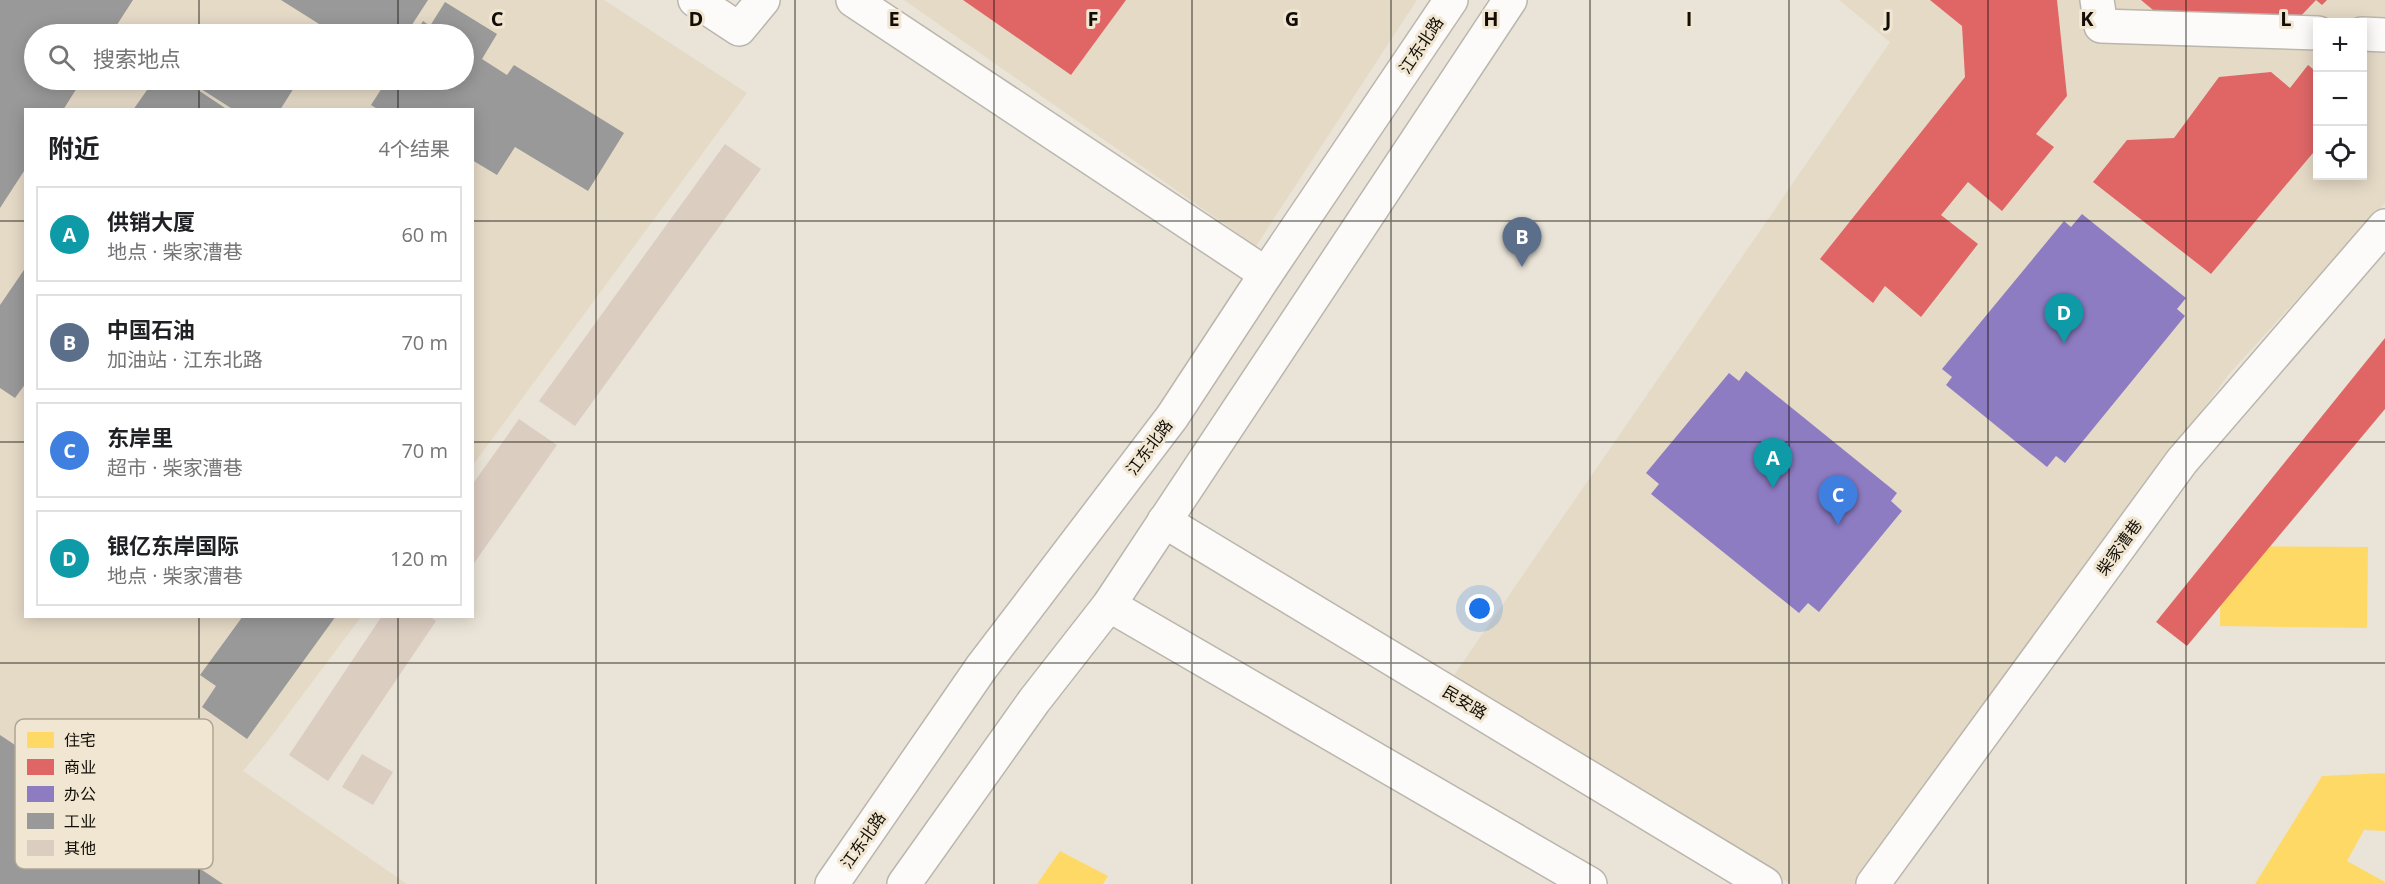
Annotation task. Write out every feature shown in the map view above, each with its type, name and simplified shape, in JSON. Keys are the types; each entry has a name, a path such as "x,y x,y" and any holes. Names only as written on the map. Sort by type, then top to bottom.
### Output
{"main road":[{"path":"695,0 739,28 763,0"},
{"path":"853,0 1266,274"},
{"name":"江东北路","path":"832,884 981,668 1172,417 1452,0"},
{"path":"904,884 1034,701 1109,605 1509,0"},
{"path":"2097,0 2101,26 2313,33"},
{"path":"2367,34 2385,35"},
{"name":"柴家漕巷","path":"1873,884 2182,461 2385,226"},
{"name":"民安路","path":"1164,521 1765,884"},
{"path":"1109,605 1590,884"}],"shaded area":[{"path":"0,0 604,0 747,93 474,464 474,108 24,108 24,618 360,618 243,771 407,884 0,884"},
{"path":"904,0 1417,0 1256,246"},
{"path":"1839,0 2385,0 2385,203 2229,374 1854,884 1791,884 1454,675 1890,42"}],"building: 住宅":[{"path":"2221,546 2368,547 2367,628 2220,626"},
{"path":"2385,773 2385,831 2364,830 2347,861 2385,884 2255,884 2322,776"},
{"path":"1060,851 1108,876 1103,884 1037,884"}],"building: 商业":[{"path":"963,0 1126,0 1071,75"},
{"path":"1930,0 2057,0 2067,96 2036,134 2054,147 2002,211 1968,182 1941,215 1978,244 1921,317 1885,286 1873,303 1820,259 1965,77 1962,26"},
{"path":"2141,0 2316,0 2299,18 2177,30"},
{"path":"2316,0 2327,0 2322,5"},
{"path":"2308,65 2313,69 2313,153 2211,274 2093,182 2127,140 2174,138 2219,77 2271,72 2290,88"},
{"path":"2385,338 2385,409 2187,646 2156,622"}],"building: 办公":[{"path":"2082,214 2186,298 2177,309 2185,316 2065,463 2056,456 2047,467 1946,385 1952,377 1942,369 2064,221 2071,227"},
{"path":"1746,371 1897,493 1891,501 1902,511 1819,612 1808,603 1799,613 1651,494 1659,484 1646,473 1729,373 1739,381"}],"building: 工业":[{"path":"0,0 133,0 117,24 24,24 24,90 76,90 64,108 24,108 24,171 0,208"},
{"path":"281,0 428,0 412,24 319,24"},
{"path":"445,2 497,34 482,59 507,75 514,65 624,133 588,191 515,147 497,175 474,161 474,108 376,108 371,105 381,90 474,90 474,24 431,24"},
{"path":"147,90 198,90 225,108 134,108"},
{"path":"203,90 293,90 281,108 231,108"},
{"path":"24,270 24,386 15,398 0,388 0,305"},
{"path":"242,618 335,618 247,739 202,707 216,686 200,675"},
{"path":"0,735 15,745 15,869 201,869 223,884 0,884"}],"building: 其他":[{"path":"725,144 761,169 575,426 539,401"},
{"path":"519,419 557,445 474,563 474,482"},
{"path":"381,618 432,618 436,621 328,781 289,755"},
{"path":"362,754 393,772 373,805 342,787"}],"place":[{"name":"中国石油","path":"1522,267"},
{"name":"银亿东岸国际","path":"2064,343"},
{"name":"供销大厦","path":"1773,488"},
{"name":"东岸里","path":"1838,525"}]}
